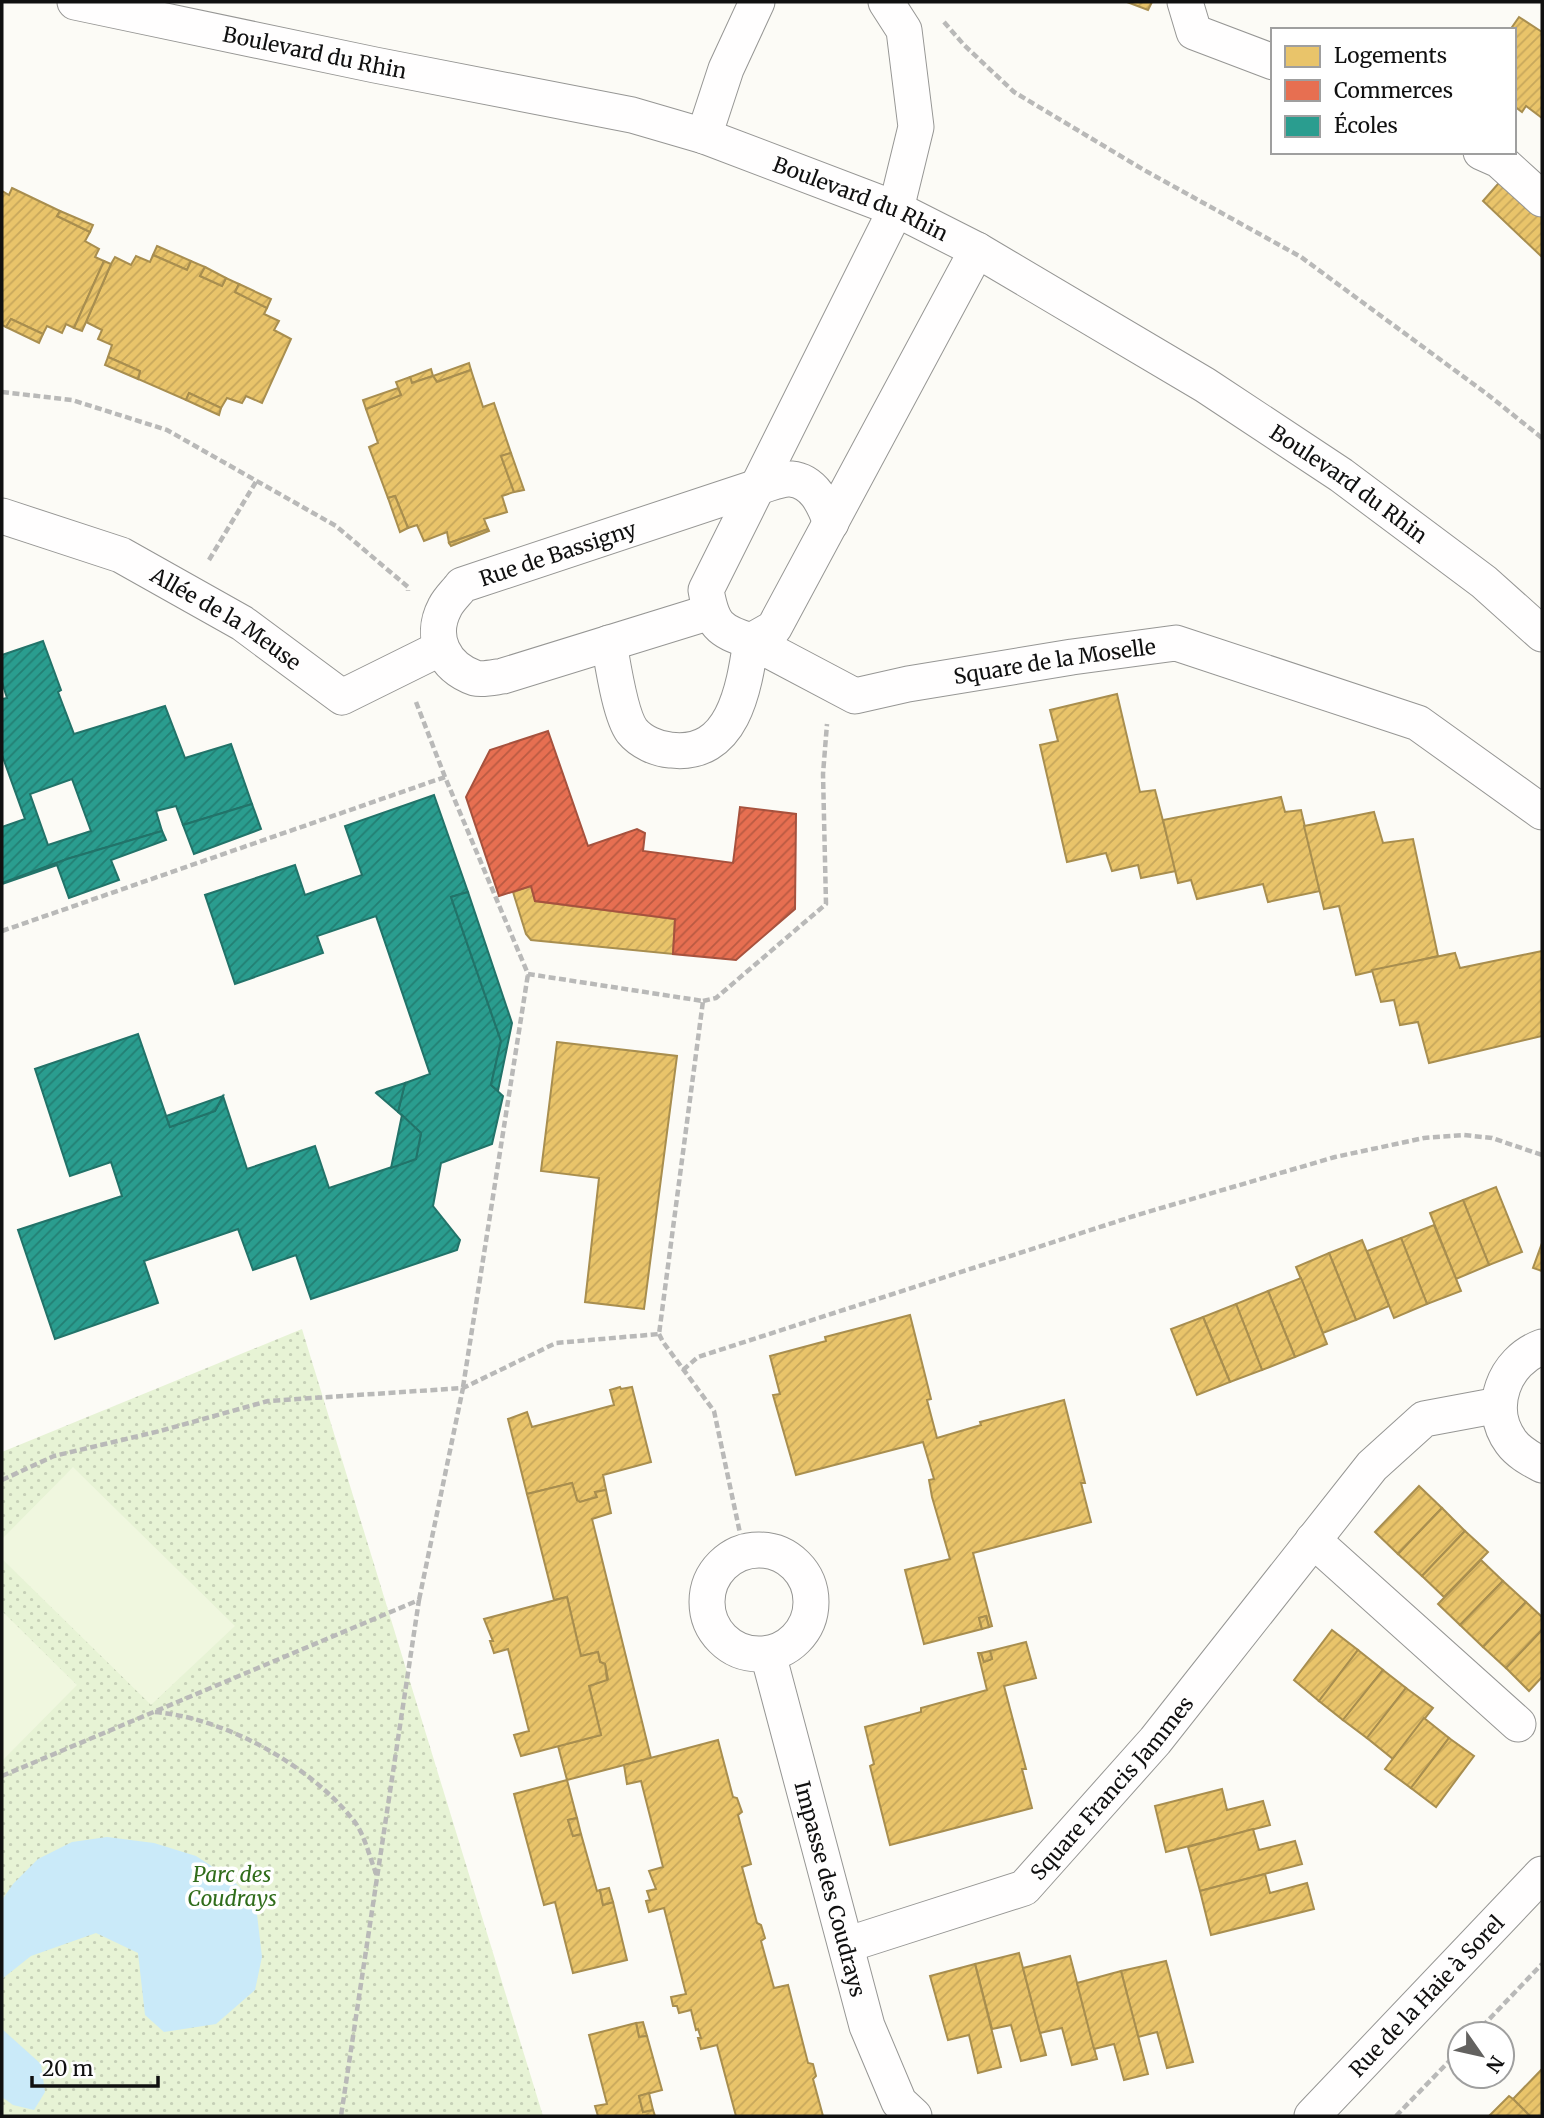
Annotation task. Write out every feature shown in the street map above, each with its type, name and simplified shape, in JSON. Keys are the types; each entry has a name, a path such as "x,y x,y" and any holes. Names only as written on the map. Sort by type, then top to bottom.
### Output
{"street":[{"name":"Boulevard du Rhin","path":"75,2 632,115 704,135 896,209 977,250 1205,385 1341,475 1484,582 1542,634"},
{"path":"704,135 726,69 757,2"},
{"path":"886,2 904,30 916,127 896,209 706,590 710,612 727,634 751,641 774,628 977,250"},
{"path":"1185,2 1194,32 1271,61"},
{"path":"1486,154 1499,160 1542,199"},
{"name":"Rue de Bassigny","path":"441,648 437,634 445,607 462,585 757,487 790,479 806,484 823,500 831,523"},
{"name":"Allée de la Meuse","path":"2,516 121,555 242,624 342,697 441,648"},
{"path":"441,648 449,663 477,679 503,676 710,612"},
{"path":"609,643 618,694 632,731 657,749 687,752 715,740 735,711 746,675 751,641"},
{"name":"Square de la Moselle","path":"751,641 855,696 908,684 1058,659 1176,643 1418,723 1542,812"},
{"path":"1542,1347 1531,1351 1514,1365 1503,1384 1499,1405 1502,1424 1511,1442 1525,1456 1542,1465"},
{"name":"Square Francis Jammes","path":"846,1945 1024,1888 1155,1741 1372,1466 1424,1419 1499,1405"},
{"path":"1313,1539 1518,1724"},
{"path":"762,1550 778,1553 804,1575 810,1591 811,1608 807,1624 798,1638 784,1648 768,1654 737,1650 724,1641 714,1629 708,1614 707,1599 718,1569 744,1552 762,1550"},
{"name":"Impasse des Coudrays","path":"768,1654 867,2026 899,2102 914,2116"},
{"name":"Rue de la Haie à Sorel","path":"1312,2116 1542,1874"}],"path":[{"path":"940,17 964,45 1014,92 1144,170 1301,257 1487,394 1542,438"},
{"path":"2,392 72,400 167,430 336,526 408,587 407,600"},
{"path":"189,593 257,480"},
{"path":"341,2116 419,1600 463,1388 528,974 445,777 402,666"},
{"path":"528,974 703,1001 716,998 827,904 823,774 830,682"},
{"path":"2,931 445,777"},
{"path":"703,1001 659,1334 714,1411 744,1552"},
{"path":"683,1370 698,1357 1134,1216 1335,1157 1424,1138 1464,1135 1492,1138 1542,1154"},
{"path":"2,1480 54,1457 268,1401 463,1388 556,1343 659,1334"},
{"path":"2,1776 419,1600"},
{"path":"154,1712 170,1713 235,1732 290,1764 325,1790 356,1823 377,1877"},
{"path":"1488,2020 1542,1964"},
{"path":"1396,2116 1446,2064"}],"green space":[{"name":"Parc des Coudrays","path":"302,1329 543,2116 2,2116 2,1452"},
{"path":"73,1467 235,1626 151,1705 2,1559 2,1539"},
{"path":"2,1611 77,1685 2,1761"}],"water":[{"path":"107,1837 154,1843 196,1856 233,1880 256,1906 262,1957 255,1990 216,2024 164,2032 145,2015 138,1953 96,1933 31,1956 2,1979 2,1900 13,1884 38,1859 72,1842"},
{"path":"2,2029 41,2064 45,2092 34,2110 13,2105 2,2097"}],"building: Logements":[{"path":"1127,2 1152,2 1148,10"},
{"path":"1519,17 1542,32 1542,118 1526,106 1522,112 1516,108 1516,28 1511,28"},
{"path":"1505,176 1542,211 1542,257 1483,201"},
{"path":"12,188 60,211 57,216 90,232 85,241 99,249 95,257 104,261 74,328 66,324 62,333 47,326 43,334 11,319 6,327 2,325 2,191 9,195"},
{"path":"60,211 93,225 90,232 57,216"},
{"path":"157,246 191,261 187,270 153,255"},
{"path":"153,255 187,270 191,261 205,267 200,276 222,286 226,278 239,284 235,292 267,308 264,314 279,321 274,330 291,339 262,403 246,396 242,403 227,398 221,408 189,393 186,400 138,379 140,371 108,357 112,345 98,339 102,330 86,322 111,264 115,257 131,265 136,256 150,262"},
{"path":"104,261 111,264 82,331 74,328"},
{"path":"205,267 226,278 222,286 200,276"},
{"path":"239,284 271,299 267,308 235,292"},
{"path":"11,319 43,334 39,343 6,327"},
{"path":"108,357 140,371 138,379 105,365"},
{"path":"469,363 471,370 437,382 433,376"},
{"path":"431,369 433,376 412,383 410,377"},
{"path":"471,370 483,407 494,403 511,453 501,456 514,492 502,496 507,512 484,519 488,529 449,543 447,532 424,541 417,525 408,528 395,496 388,498 369,447 378,443 366,409 401,395 396,382 410,377 412,383 433,376 437,382"},
{"path":"398,388 401,395 366,409 363,400"},
{"path":"189,393 221,408 219,415 186,400"},
{"path":"511,453 524,490 514,492 501,456"},
{"path":"395,496 408,528 400,532 388,498"},
{"path":"488,529 489,531 451,546 449,543"},
{"path":"1117,694 1140,792 1155,790 1176,871 1141,878 1138,865 1112,871 1106,853 1067,862 1040,745 1058,741 1050,710"},
{"path":"1281,797 1285,812 1301,810 1320,891 1268,902 1263,884 1197,899 1191,880 1178,883 1163,820"},
{"path":"1374,812 1383,843 1413,839 1438,956 1356,975 1339,906 1324,909 1304,826"},
{"path":"531,886 535,901 675,919 673,954 531,940 526,934 513,892"},
{"path":"1542,951 1542,1036 1429,1063 1418,1022 1400,1025 1394,1000 1381,1002 1372,970 1455,953 1460,968"},
{"path":"557,1042 677,1056 644,1309 585,1302 599,1178 541,1171"},
{"path":"1496,1187 1522,1252 1489,1265 1463,1200"},
{"path":"1463,1200 1489,1265 1456,1279 1430,1213"},
{"path":"1434,1225 1461,1291 1427,1304 1401,1238"},
{"path":"1401,1238 1427,1304 1394,1318 1367,1251"},
{"path":"1362,1240 1389,1306 1356,1320 1329,1253"},
{"path":"1542,1243 1542,1271 1533,1268"},
{"path":"1329,1253 1356,1320 1323,1333 1296,1267"},
{"path":"1301,1278 1327,1344 1295,1357 1268,1291"},
{"path":"1268,1291 1295,1357 1262,1370 1236,1304"},
{"path":"1236,1304 1262,1370 1230,1382 1203,1317"},
{"path":"910,1315 931,1399 927,1400 937,1438 981,1425 980,1422 1064,1400 1085,1483 1081,1483 1091,1522 973,1553 992,1626 989,1627 986,1616 979,1618 982,1629 924,1644 905,1570 950,1559 932,1497 929,1480 934,1479 923,1442 796,1475 773,1395 780,1394 770,1356 826,1341 825,1337"},
{"path":"1203,1317 1230,1382 1197,1395 1171,1329"},
{"path":"632,1387 651,1462 603,1475 606,1490 595,1492 597,1497 580,1502 572,1483 527,1494 508,1419 527,1412 532,1427 614,1405 610,1390"},
{"path":"572,1483 580,1502 597,1497 595,1492 606,1490 611,1513 592,1519 651,1758 567,1780 558,1746 601,1735 589,1686 608,1679 605,1664 600,1662 598,1652 581,1656 567,1597 554,1600 527,1494"},
{"path":"1419,1486 1442,1508 1398,1554 1375,1532"},
{"path":"1442,1508 1465,1531 1422,1576 1398,1554"},
{"path":"1465,1531 1488,1552 1444,1597 1422,1576"},
{"path":"1481,1560 1503,1581 1460,1625 1438,1604"},
{"path":"1503,1581 1526,1602 1483,1647 1460,1625"},
{"path":"567,1597 581,1656 598,1652 600,1662 605,1664 607,1680 589,1686 601,1735 521,1756 514,1735 529,1731 508,1649 494,1653 490,1641 493,1641 484,1619"},
{"path":"1526,1602 1542,1617 1542,1630 1506,1668 1483,1647"},
{"path":"986,1616 989,1627 982,1629 979,1618"},
{"path":"1332,1630 1358,1650 1319,1701 1294,1680"},
{"path":"1542,1630 1542,1677 1529,1691 1506,1668"},
{"path":"1026,1642 1036,1678 1004,1686 1026,1769 1022,1769 1032,1808 890,1845 870,1766 874,1764 865,1727 987,1690 978,1653 981,1653 984,1662 992,1659 990,1651"},
{"path":"1358,1650 1383,1670 1343,1720 1319,1701"},
{"path":"990,1651 992,1659 984,1662 981,1653"},
{"path":"1383,1670 1406,1688 1367,1738 1343,1720"},
{"path":"1406,1688 1433,1708 1393,1759 1367,1738"},
{"path":"1424,1718 1449,1738 1411,1788 1385,1769"},
{"path":"1449,1738 1474,1756 1436,1807 1411,1788"},
{"path":"718,1740 733,1797 737,1798 742,1812 738,1815 751,1864 742,1867 757,1923 761,1925 765,1938 761,1941 774,1988 788,1985 808,2063 813,2064 816,2076 813,2079 823,2116 736,2116 717,2045 701,2049 698,2038 701,2038 691,2010 679,2013 677,2006 673,2006 671,1997 686,1994 664,1908 649,1912 646,1901 650,1900 647,1891 656,1889 649,1871 663,1867 641,1781 627,1784 624,1765"},
{"path":"567,1780 577,1818 568,1820 573,1836 581,1834 603,1905 613,1902 627,1960 573,1973 555,1902 544,1905 514,1794"},
{"path":"1222,1789 1227,1810 1263,1801 1270,1825 1166,1852 1155,1806"},
{"path":"577,1818 581,1834 573,1836 568,1820"},
{"path":"1253,1829 1259,1850 1295,1841 1302,1864 1200,1891 1188,1847"},
{"path":"1265,1874 1270,1893 1307,1883 1314,1909 1211,1935 1200,1891"},
{"path":"609,1888 613,1902 603,1905 600,1890"},
{"path":"1019,1953 1046,2055 1021,2061 1011,2025 992,2029 975,1964"},
{"path":"1070,1956 1097,2059 1072,2065 1062,2028 1040,2033 1023,1968"},
{"path":"1166,1961 1193,2062 1167,2068 1157,2032 1138,2037 1121,1971"},
{"path":"975,1964 1001,2067 978,2073 969,2035 948,2040 930,1976"},
{"path":"1121,1971 1148,2074 1124,2080 1114,2044 1094,2049 1077,1983"},
{"path":"643,2022 647,2036 639,2037 636,2023"},
{"path":"636,2023 639,2037 647,2036 662,2090 639,2096 643,2112 653,2110 655,2116 598,2116 595,2106 607,2104 589,2035"},
{"path":"1542,2069 1542,2116 1530,2116 1513,2099"},
{"path":"649,2093 653,2110 643,2112 639,2096"},
{"path":"1509,2096 1513,2099 1530,2116 1489,2116"}],"building: Commerces":[{"path":"548,731 588,846 637,829 645,833 643,851 733,863 740,807 796,814 795,909 736,960 673,954 675,919 535,901 531,886 499,896 466,797 490,750"}],"building: Écoles":[{"path":"43,641 74,734 165,706 185,758 231,744 252,804 183,825 176,806 156,811 162,831 67,859 2,883 2,827 25,819 2,755 2,699 7,698 2,682 2,655","holes":["72,779 91,831 48,845 30,794"]},
{"path":"434,795 468,892 451,897 501,1041 491,1085 503,1096 492,1144 441,1163 433,1206 460,1240 457,1250 311,1299 296,1255 253,1270 238,1229 144,1261 158,1303 55,1339 18,1230 122,1196 111,1162 70,1176 35,1069 138,1034 170,1127 215,1111 223,1096 247,1169 315,1146 329,1188 416,1159 421,1133 398,1112 405,1083 430,1074 376,916 317,936 323,953 235,984 205,895 295,865 305,895 362,875 345,826"},
{"path":"252,804 261,829 194,854 183,825"},
{"path":"162,831 166,840 111,860 119,880 69,898 57,865 2,884 67,859"},
{"path":"468,892 512,1023 498,1091 491,1085 501,1041 451,897"},
{"path":"405,1083 398,1112 376,1093 377,1092"},
{"path":"223,1096 215,1111 170,1127 166,1116"},
{"path":"402,1115 421,1133 416,1159 391,1168"}]}
